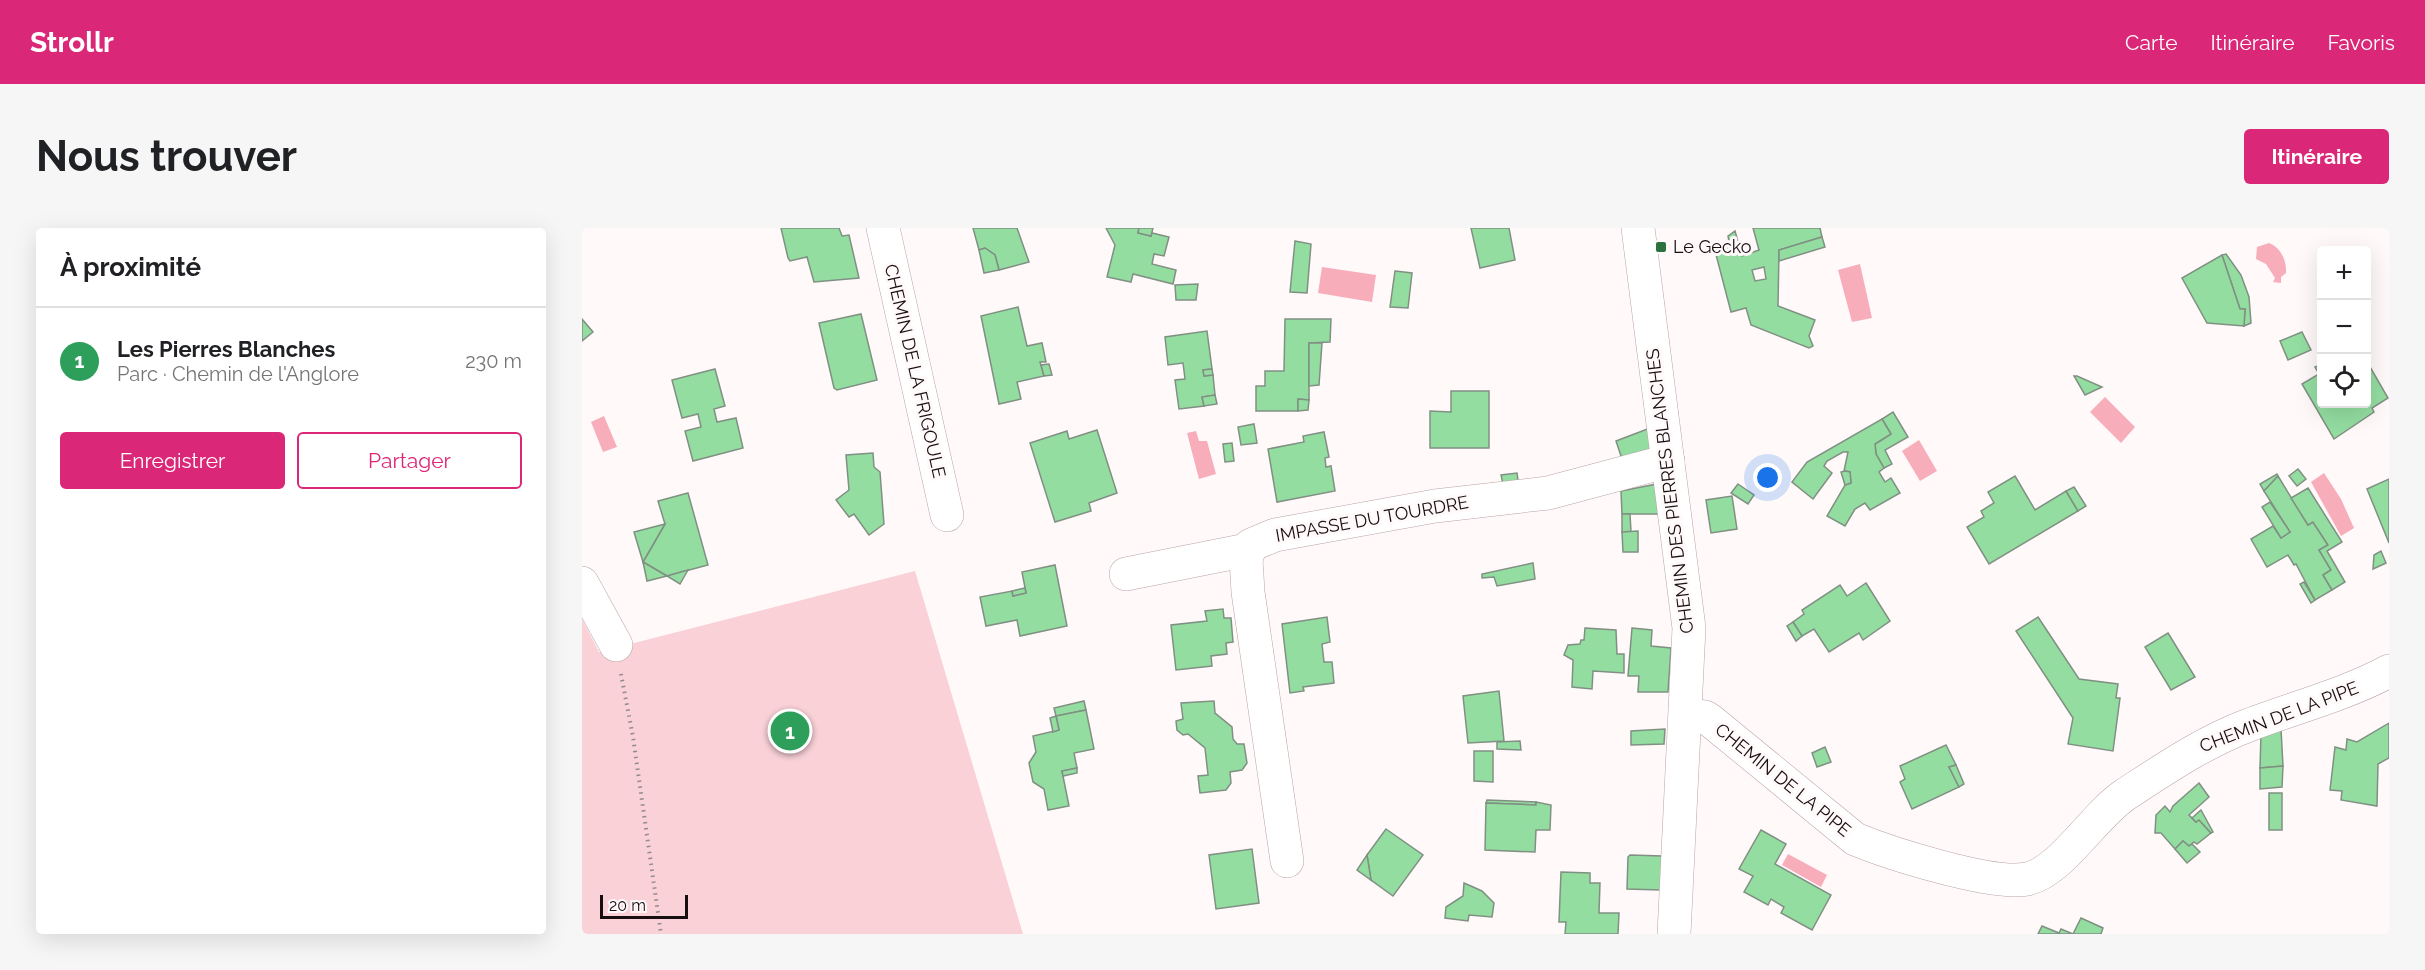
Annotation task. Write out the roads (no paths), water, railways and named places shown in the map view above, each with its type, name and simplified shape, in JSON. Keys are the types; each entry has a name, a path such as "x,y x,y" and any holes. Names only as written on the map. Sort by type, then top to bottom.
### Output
{"street":[{"name":"CHEMIN DE LA FRIGOULE","path":"884,228 947,515"},
{"name":"CHEMIN DES PIERRES BLANCHES","path":"1638,228 1689,628 1674,934"},
{"name":"IMPASSE DU TOURDRE","path":"1126,574 1247,550 1258,540 1275,535 1435,506 1548,493 1668,461"},
{"path":"1247,550 1248,592 1287,861"},
{"path":"582,583 616,645"},
{"name":"CHEMIN DE LA PIPE","path":"1686,715 1705,717 1711,721 1855,839 1882,850 1998,880 2024,879 2051,868 2111,804 2195,749 2248,725 2354,689 2389,671"}],"place":[{"name":"Le Gecko","path":"1661,247"},
{"name":"Les Pierres Blanches","path":"790,731"}]}
